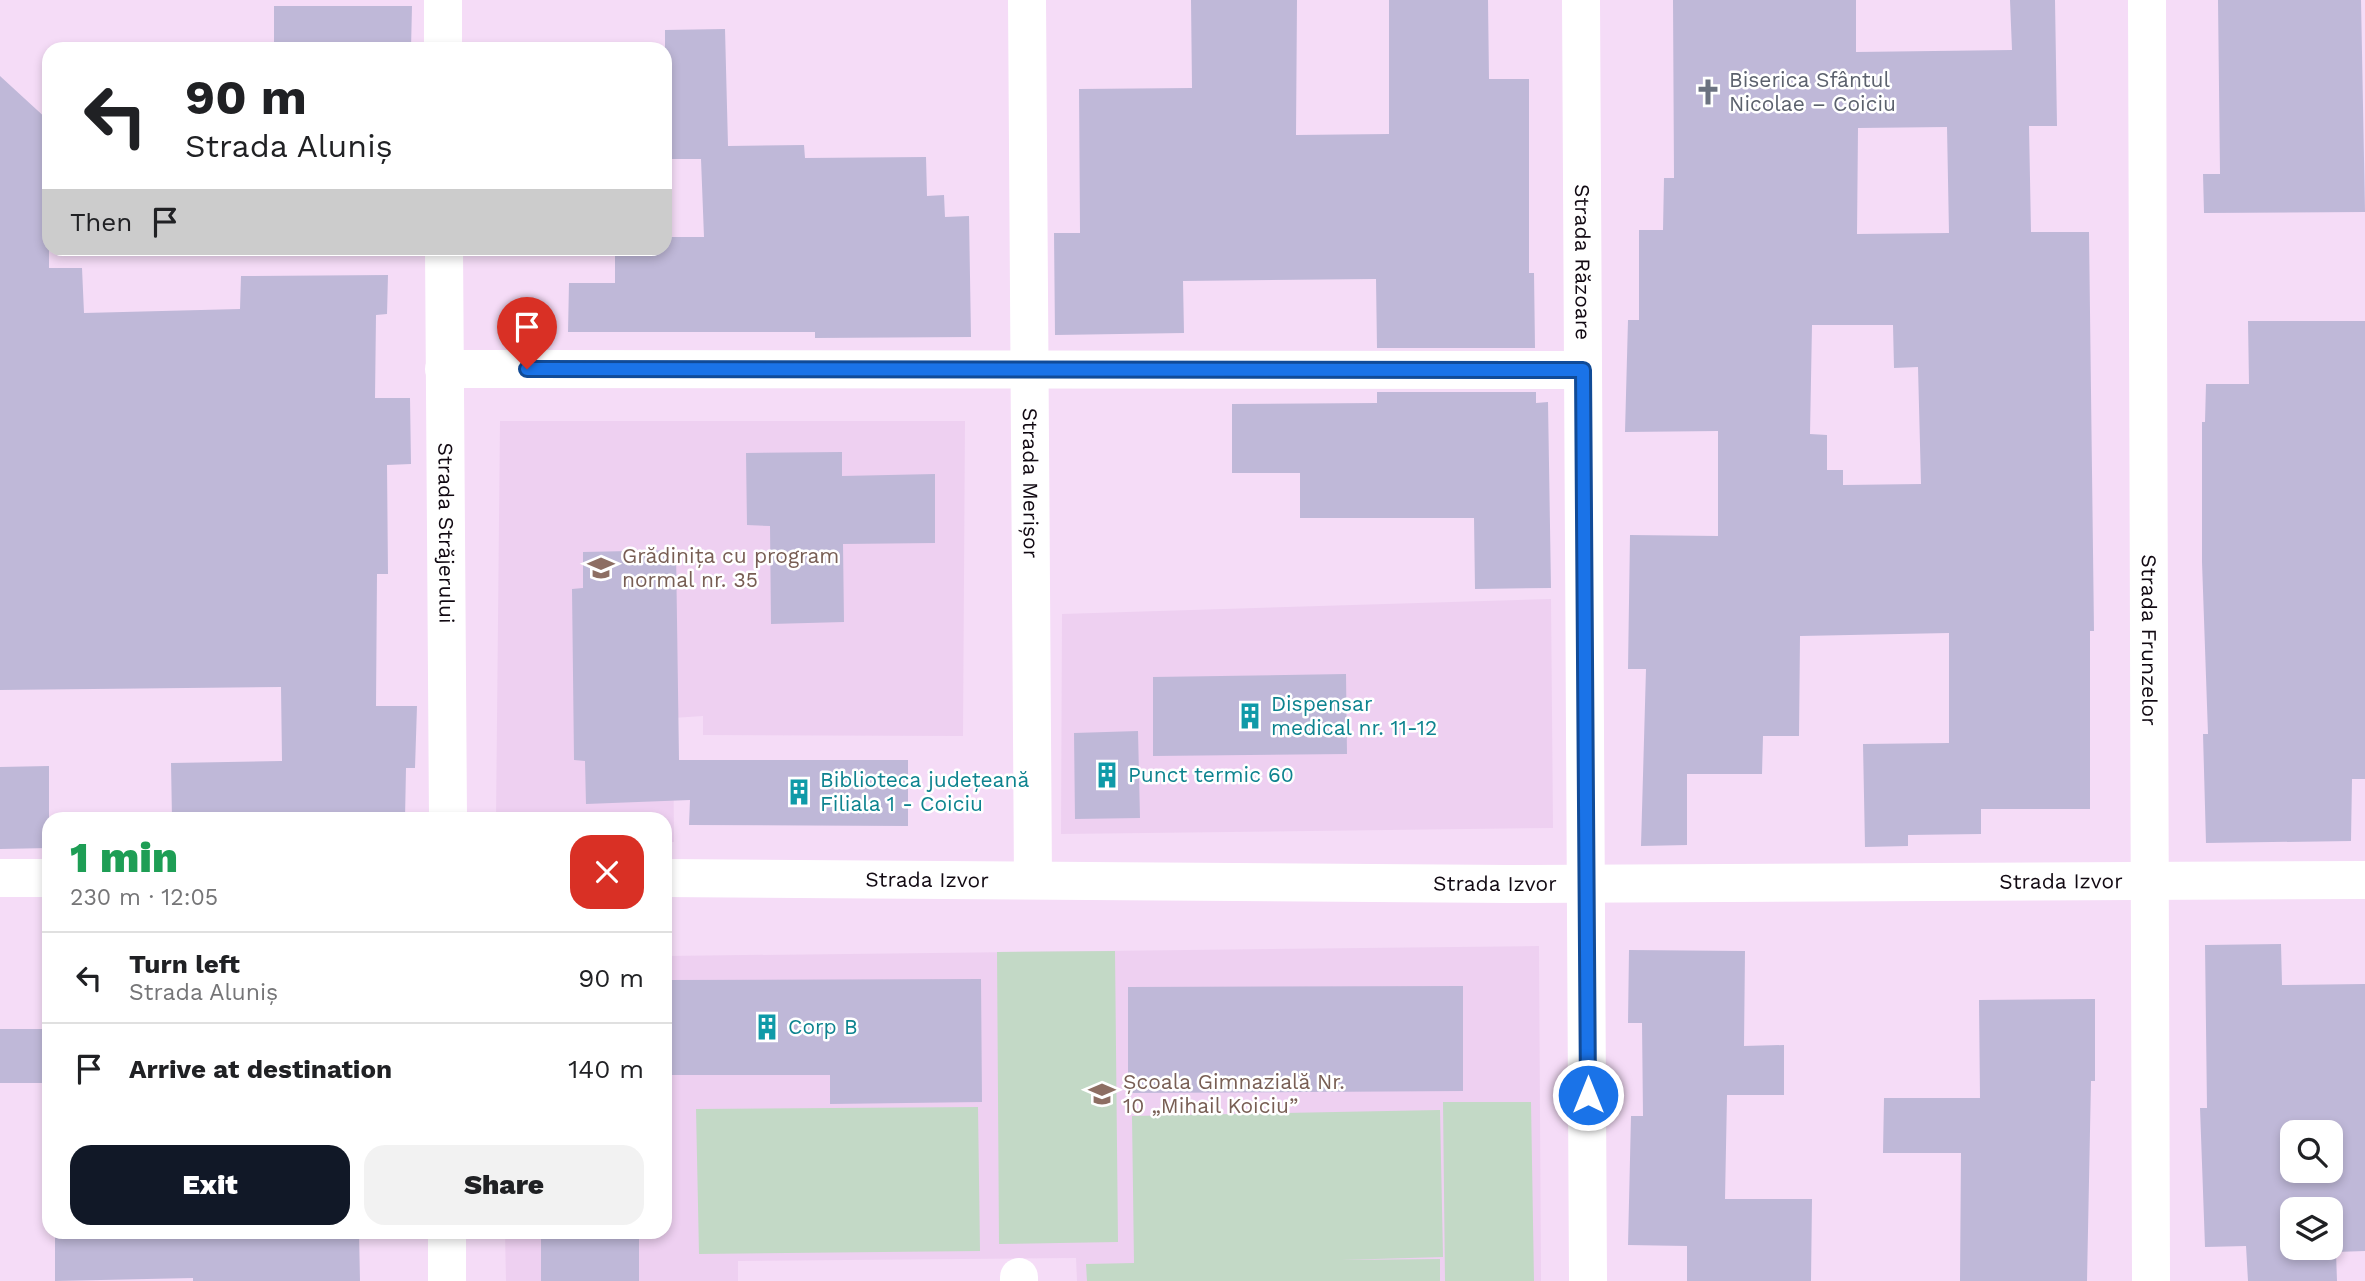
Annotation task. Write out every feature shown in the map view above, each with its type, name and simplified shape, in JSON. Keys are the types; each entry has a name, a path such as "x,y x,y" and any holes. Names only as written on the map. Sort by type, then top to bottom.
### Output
{"street":[{"path":"443,0 443,42"},
{"name":"Strada Merișor","path":"1027,0 1033,880"},
{"name":"Strada Răzoare","path":"1581,0 1588,883 1588,1281"},
{"name":"Strada Frunzelor","path":"2147,0 2151,1281"},
{"name":"Strada Străjerului","path":"444,256 448,812"},
{"path":"444,369 1583,370"},
{"path":"0,878 42,878"},
{"name":"Strada Izvor","path":"672,878 1588,883 2365,880"},
{"path":"447,1239 447,1281"}],"shaded area":[{"path":"500,421 965,421 963,736 703,735 703,716 673,718 674,842 672,812 496,812"},
{"path":"1551,599 1553,828 1061,834 1062,614"},
{"name":"Școala Gimnazială Nr. 10 „Mihail Koiciu”","path":"1539,946 1541,1281 1077,1281 1076,1258 738,1261 738,1281 506,1281 505,1239 672,1239 672,956"}],"green space":[{"path":"1115,951 1118,1242 999,1244 997,952"},
{"path":"1443,1102 1531,1102 1534,1281 1445,1281"},
{"path":"978,1107 980,1251 699,1254 696,1109"},
{"path":"1440,1110 1443,1257 1341,1260 1440,1259 1440,1281 1087,1281 1086,1264 1134,1263 1132,1116"}],"building":[{"path":"1191,0 1297,0 1296,135 1389,134 1389,0 1488,0 1489,79 1529,79 1529,273 1534,273 1535,348 1377,348 1376,279 1183,281 1184,333 1055,335 1054,233 1080,233 1079,89 1192,88"},
{"path":"1673,0 1856,0 1856,52 2012,50 2010,0 2055,0 2057,126 2029,126 2031,232 2089,232 2094,631 2090,631 2090,809 1981,809 1981,834 1908,835 1908,846 1865,847 1863,744 1949,743 1949,633 1800,636 1799,736 1763,736 1762,774 1687,774 1687,845 1641,846 1646,669 1628,669 1630,535 1718,536 1718,431 1625,432 1628,320 1639,320 1639,230 1663,230 1664,178 1674,178","holes":["1947,127 1949,233 1857,234 1858,128","1812,325 1893,325 1894,368 1918,367 1921,484 1843,485 1843,470 1827,470 1827,435 1810,434"]},
{"path":"2218,0 2361,0 2365,212 2204,213 2203,174 2220,174"},
{"path":"274,6 412,6 411,42 274,42"},
{"path":"725,29 728,146 804,145 805,158 926,157 927,196 944,195 945,217 969,216 971,337 815,338 815,332 568,332 569,283 615,283 615,256 672,256 672,237 704,237 701,159 672,159 672,42 665,42 665,30"},
{"path":"0,76 42,115 42,256 49,256 49,268 82,268 84,313 240,309 241,276 388,275 387,314 376,315 375,398 410,398 411,464 387,465 388,574 377,574 376,706 417,706 415,768 406,768 405,812 172,812 171,763 282,761 281,687 0,690"},
{"path":"2248,321 2365,321 2365,779 2352,779 2351,841 2206,843 2203,734 2208,734 2202,562 2202,422 2205,422 2206,384 2249,384"},
{"path":"1377,392 1536,392 1536,403 1548,402 1551,588 1475,589 1474,518 1300,518 1300,473 1232,473 1232,404 1377,403"},
{"path":"842,452 842,476 935,474 935,543 843,544 844,622 771,624 770,526 747,525 746,453"},
{"path":"676,550 679,760 908,760 908,826 689,825 690,800 586,804 585,761 574,760 572,589 583,588 583,552"},
{"name":"Dispensar medical nr. 11-12","path":"1346,674 1347,754 1153,756 1153,677"},
{"name":"Punct termic 60","path":"1138,731 1140,818 1075,819 1074,733"},
{"path":"49,766 49,812 42,812 42,848 0,849 0,767"},
{"path":"2281,944 2282,985 2365,984 2365,1251 2343,1252 2343,1197 2280,1197 2280,1260 2336,1260 2337,1281 2248,1281 2246,1246 2205,1247 2200,1108 2207,1108 2205,945"},
{"path":"1629,950 1745,951 1744,1046 1784,1045 1784,1095 1727,1095 1725,1199 1812,1199 1811,1281 1687,1281 1687,1246 1628,1245 1631,1116 1643,1116 1642,1023 1628,1023"},
{"path":"981,979 982,1102 830,1104 830,1075 672,1075 672,980"},
{"path":"1463,986 1463,1091 1128,1093 1128,987"},
{"path":"2095,999 2095,1081 2091,1081 2087,1281 1960,1281 1961,1153 1883,1153 1884,1098 1980,1098 1979,1000"},
{"path":"0,1029 42,1029 42,1083 0,1083"},
{"path":"55,1239 359,1239 360,1281 193,1281 193,1278 55,1281"},
{"path":"541,1239 639,1239 639,1281 541,1281"}],"place":[{"name":"Biserica Sfântul Nicolae – Coiciu","path":"1708,92"},
{"name":"Grădinița cu program normal nr. 35","path":"601,568"},
{"name":"Dispensar medical nr. 11-12","path":"1250,716"},
{"name":"Punct termic 60","path":"1107,775"},
{"name":"Biblioteca județeană Filiala 1 - Coiciu","path":"799,792"},
{"name":"Corp B","path":"767,1027"},
{"name":"Școala Gimnazială Nr. 10 „Mihail Koiciu”","path":"1102,1094"}],"route":[{"path":"527,369 1583,370 1588,1095"}]}
